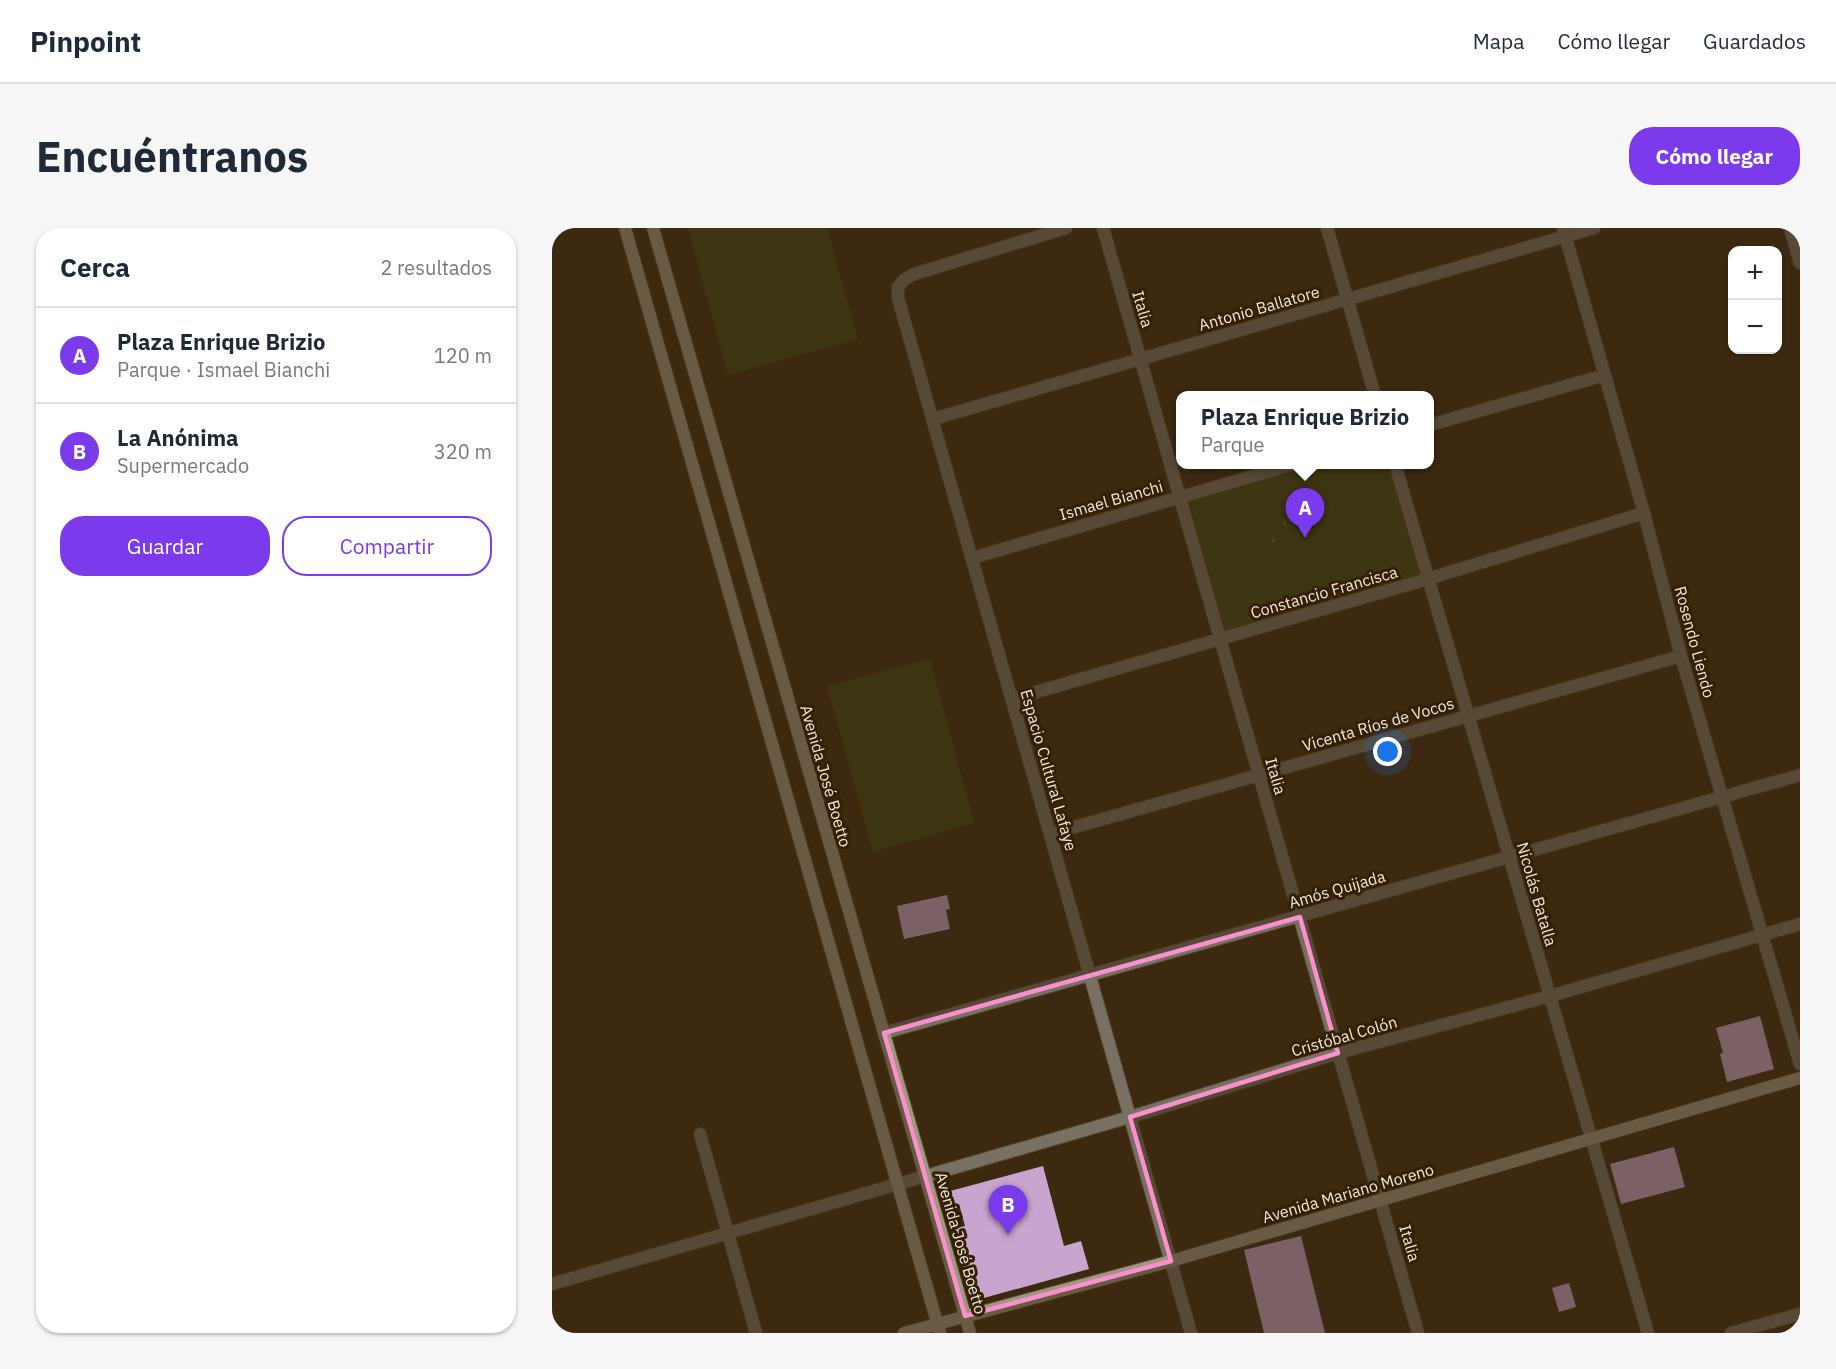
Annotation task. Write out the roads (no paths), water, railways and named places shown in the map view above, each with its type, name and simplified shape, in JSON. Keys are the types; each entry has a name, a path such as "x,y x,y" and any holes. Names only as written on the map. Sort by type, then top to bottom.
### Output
{"main road":[{"path":"626,228 938,1328"},
{"name":"Avenida José Boetto","path":"653,228 970,1333"},
{"name":"Avenida Mariano Moreno","path":"904,1333 938,1328 965,1316 1171,1261 1800,1078"}],"street":[{"name":"Espacio Cultural Lafaye","path":"1066,228 914,274 898,287 898,298 1191,1333"},
{"name":"Italia","path":"1103,228 1418,1333"},
{"path":"1327,228 1374,391"},
{"name":"Antonio Ballatore","path":"933,419 1347,299 1564,232 1594,228"},
{"path":"1790,228 1800,263"},
{"name":"Rosendo Liendo","path":"1564,232 1644,513 1681,656 1800,1065"},
{"path":"1434,424 1605,375"},
{"name":"Ismael Bianchi","path":"972,558 1280,469"},
{"name":"Nicolás Batalla","path":"1396,469 1648,1333"},
{"name":"Constancio Francisca","path":"1012,699 1644,513"},
{"name":"Vicenta Ríos de Vocos","path":"1050,834 1681,656"},
{"name":"Amós Quijada","path":"884,1034 1800,775"},
{"name":"Cristóbal Colón","path":"552,1284 1130,1117 1338,1053 1550,996 1800,924"},
{"path":"700,1134 756,1333"},
{"path":"1731,1333 1800,1314"}],"place":[{"name":"Plaza Enrique Brizio","path":"1305,538"},
{"name":"La Anónima","path":"1008,1235"}]}
